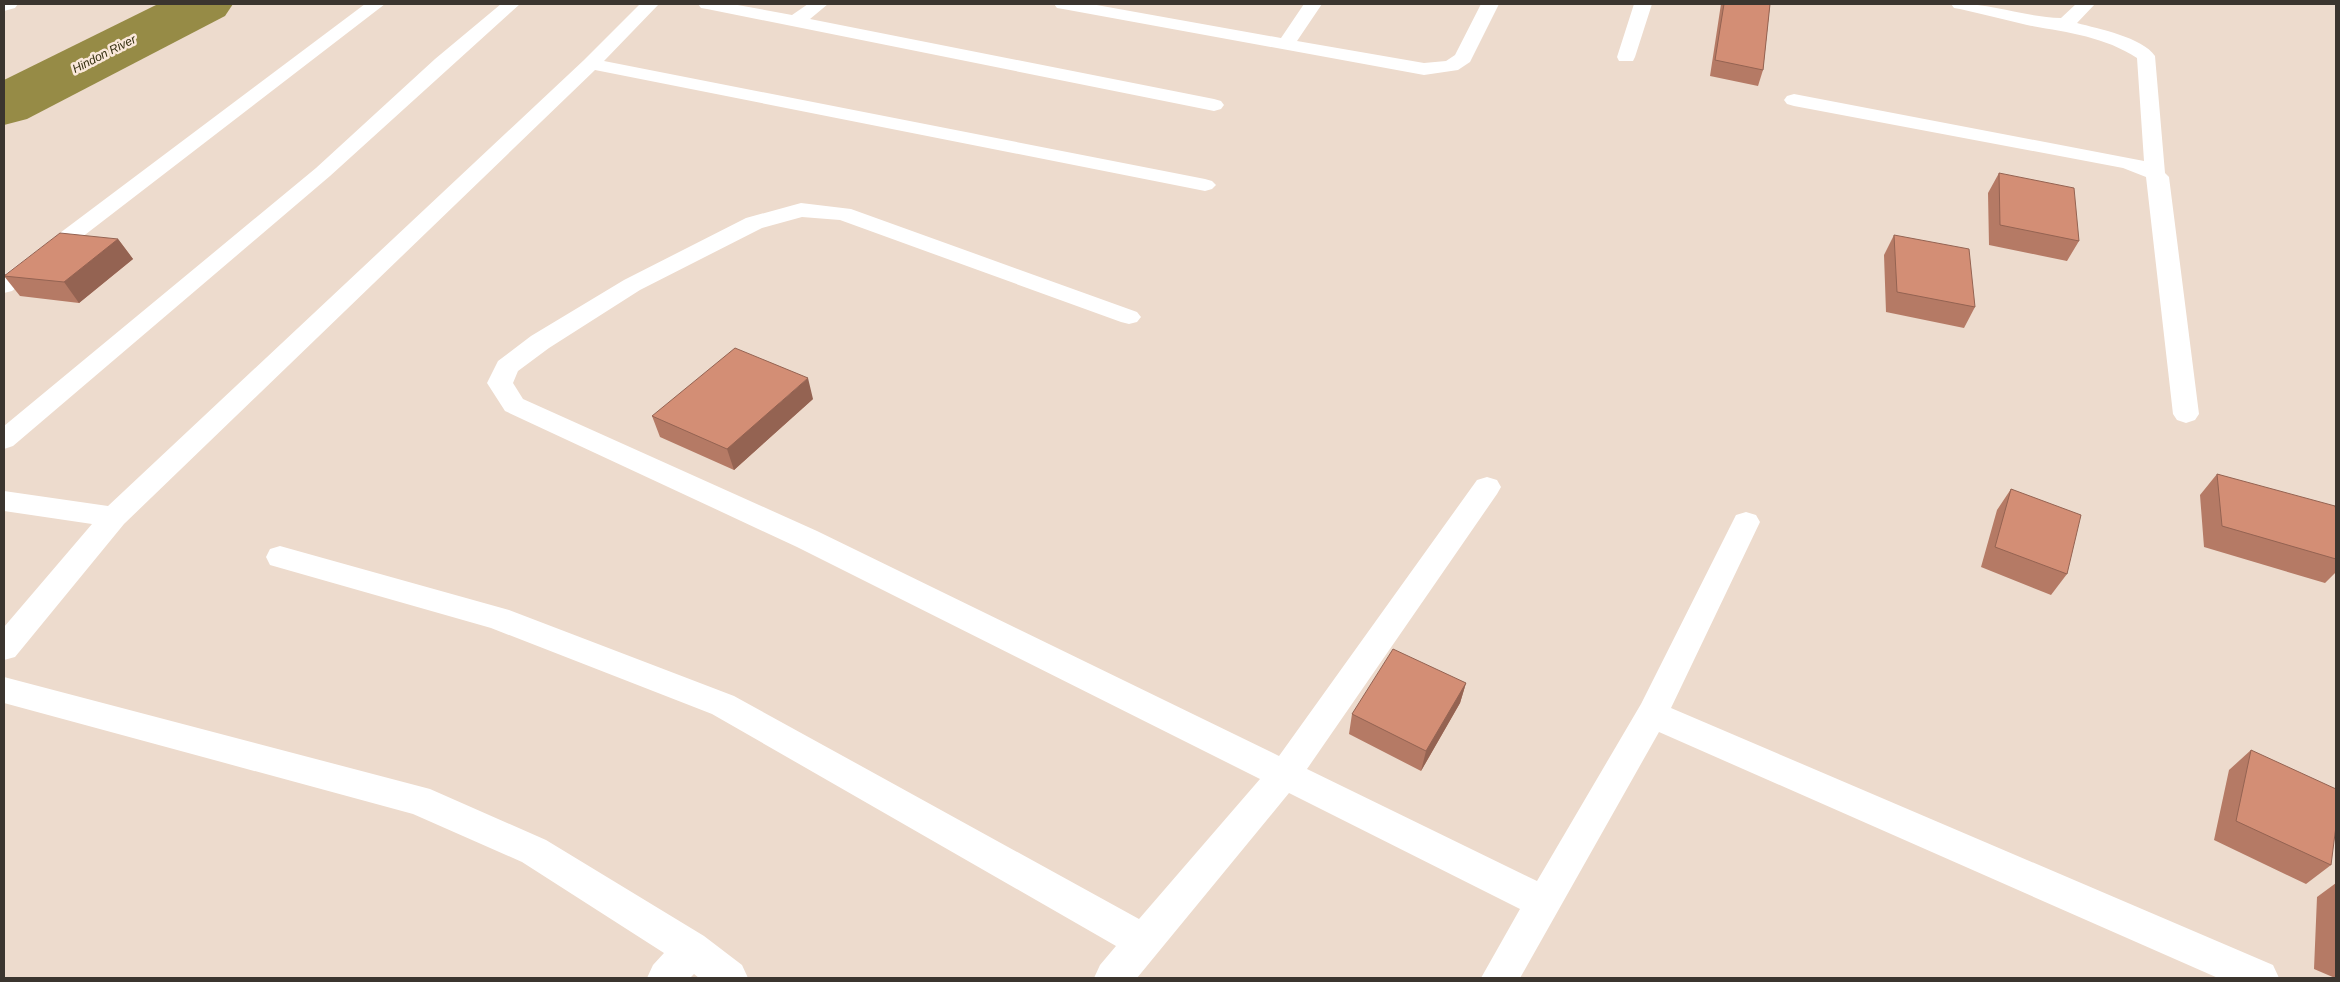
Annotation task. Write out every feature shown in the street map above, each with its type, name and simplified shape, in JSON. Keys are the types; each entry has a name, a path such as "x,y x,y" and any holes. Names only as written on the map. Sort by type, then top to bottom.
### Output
{"street":[{"path":"4,6 9,4"},
{"path":"4,286 376,4"},
{"path":"4,440 323,172 442,62 511,4"},
{"path":"4,648 114,517 591,64 650,4"},
{"path":"707,4 1214,105"},
{"path":"794,22 819,4"},
{"path":"1063,4 1134,10 1286,44 1424,68 1451,66 1463,58 1490,4"},
{"path":"1286,44 1313,4"},
{"path":"1626,57 1643,4"},
{"path":"1960,4 2037,21 2055,23 2118,41 2146,56 2155,173 2158,177 2186,414"},
{"path":"2055,23 2069,21 2086,4"},
{"path":"591,64 1204,185"},
{"path":"1794,100 2101,158 2146,168 2155,173"},
{"path":"1129,317 843,214 801,210 754,223 632,285 540,342 507,367 500,382 514,405 807,539 1543,902"},
{"path":"1112,978 1145,942 1284,775 1487,487"},
{"path":"4,501 114,517"},
{"path":"1500,978 1652,714 1746,522"},
{"path":"280,557 498,618 723,706 1145,942"},
{"path":"4,690 418,800 534,851 691,949 729,978"},
{"path":"1652,714 2260,978"},
{"path":"666,978 691,949"}],"building":[{"path":"1724,4 1770,4 1763,70 1715,60"},
{"path":"1999,173 2074,188 2079,241 2000,225"},
{"path":"60,233 118,239 64,282 4,276"},
{"path":"1894,235 1969,249 1975,307 1897,292"},
{"path":"735,348 808,378 727,449 652,416"},
{"path":"2217,474 2335,506 2336,559 2222,526"},
{"path":"2011,489 2081,515 2067,574 1995,547"},
{"path":"1393,649 1466,683 1426,751 1352,714"},
{"path":"2251,750 2336,789 2336,826 2331,865 2236,821"}],"waterway":[{"name":"Hindon River","path":"4,105 204,4"}]}
